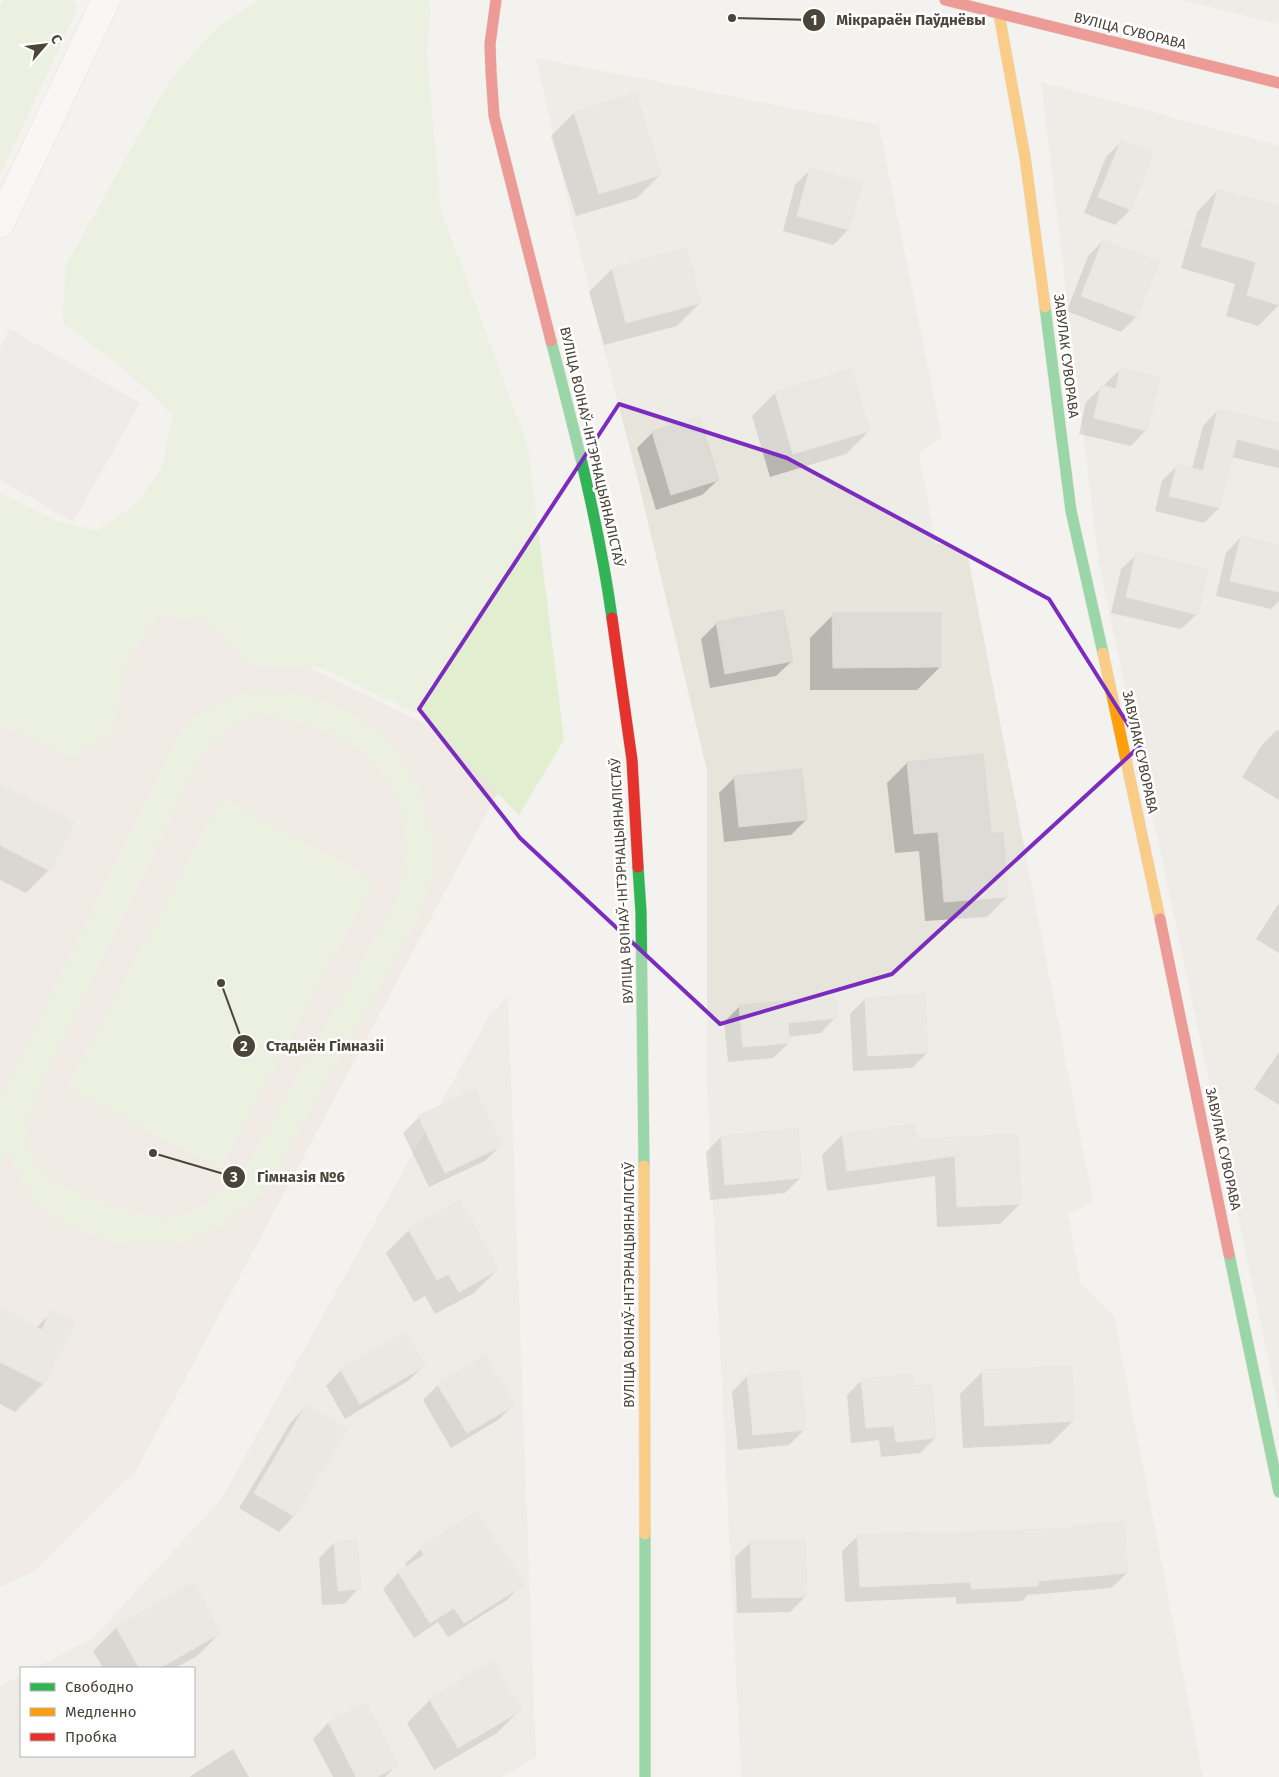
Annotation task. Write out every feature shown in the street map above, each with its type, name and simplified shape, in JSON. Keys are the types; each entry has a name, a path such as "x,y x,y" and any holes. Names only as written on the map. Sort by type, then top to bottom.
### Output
{"street":[{"path":"0,224 106,0"},
{"name":"ВУЛІЦА ВОІНАЎ-ІНТЭРНАЦЫЯНАЛІСТАЎ","path":"496,0 489,65 494,116 587,482 606,573 632,760 641,912 644,1096 645,1777"},
{"name":"ВУЛІЦА СУВОРАВА","path":"945,0 1279,83"},
{"name":"ЗАВУЛАК СУВОРАВА","path":"999,14 1025,157 1071,510 1117,713 1279,1492"}],"highlighted area":[{"path":"619,404 787,458 1049,599 1141,745 892,974 720,1024 520,838 419,709"}],"shaded area":[{"path":"1183,0 1279,0 1279,24"},
{"path":"536,58 879,125 942,437 919,453 936,543 967,552 1093,1201 1068,1215 1081,1283 1114,1316 1203,1777 741,1777 707,1084 707,771 636,472 572,220"},
{"path":"1041,82 1279,146 1279,1410 1099,564"},
{"path":"10,329 140,403 73,522 0,480 0,347"},
{"path":"0,517 512,766 136,1471 33,1572 0,1587"},
{"path":"508,996 536,1757 502,1777 0,1777 0,1686 20,1676 20,1757 195,1757 195,1667 37,1667 93,1638 222,1498 489,1016"}],"green space":[{"path":"4,0 75,0 77,9 0,175 0,7"},
{"path":"259,0 428,0 430,9 427,54 441,210 528,447 564,740 519,815 423,716 319,667 253,665 212,623 159,614 128,657 111,733 72,757 0,724 0,493 54,520 97,531 138,502 162,467 173,415 122,367 62,323 66,265 168,83 214,30"},
{"path":"272,690 325,702 355,717 388,744 412,777 421,796 431,837 433,866 430,883 414,924 265,1190 220,1226 175,1244 146,1245 116,1242 72,1226 54,1216 38,1203 23,1182 9,1147 0,1165 0,1099 178,738 191,721 208,708 251,691","holes":["266,714 319,728 348,741 369,757 389,782 397,797 405,829 405,862 399,897 249,1163 212,1200 194,1211 184,1215 165,1218 137,1214 69,1190 40,1171 32,1158 27,1142 28,1122 34,1097 203,751 224,731 238,723"]},
{"path":"222,799 374,880 220,1168 68,1087"}],"building":[{"path":"636,93 661,175 599,194 574,112"},
{"path":"1121,140 1153,153 1131,210 1098,197"},
{"path":"810,168 862,183 849,230 797,216"},
{"path":"1218,189 1279,206 1279,305 1247,295 1256,262 1201,246"},
{"path":"1103,240 1159,261 1137,317 1081,296"},
{"path":"687,248 701,303 626,323 612,268"},
{"path":"1120,368 1160,377 1147,431 1094,418 1101,385 1116,389"},
{"path":"851,369 870,431 793,454 775,392"},
{"path":"1218,409 1279,423 1279,450 1237,439 1220,508 1169,496 1177,464 1203,471"},
{"path":"699,416 719,480 671,495 652,432"},
{"path":"1241,536 1279,545 1279,592 1230,581"},
{"path":"1136,552 1208,569 1198,615 1126,597"},
{"path":"783,610 793,661 725,674 716,622"},
{"path":"832,613 941,613 941,667 833,668"},
{"path":"983,754 991,833 1003,833 1008,897 944,902 938,832 914,834 907,762"},
{"path":"802,769 807,820 739,827 734,776"},
{"path":"0,784 75,822 50,871 0,845"},
{"path":"925,994 928,1053 868,1056 865,998"},
{"path":"835,997 838,1018 788,1023 790,1043 743,1047 739,1005"},
{"path":"475,1089 502,1146 445,1173 418,1116"},
{"path":"914,1124 917,1139 1018,1134 1021,1204 957,1207 955,1156 847,1171 842,1134"},
{"path":"798,1128 802,1178 725,1185 721,1136"},
{"path":"460,1200 498,1270 459,1292 448,1274 437,1280 408,1229"},
{"path":"0,1307 42,1330 51,1310 75,1323 44,1384 0,1362"},
{"path":"405,1332 425,1366 360,1404 340,1369"},
{"path":"485,1355 515,1405 467,1433 437,1384"},
{"path":"1072,1366 1074,1421 985,1426 982,1370"},
{"path":"800,1370 806,1430 753,1435 747,1375"},
{"path":"913,1374 914,1386 931,1384 936,1438 896,1442 894,1426 866,1428 861,1379"},
{"path":"306,1405 347,1429 295,1517 254,1493"},
{"path":"477,1511 524,1585 464,1623 454,1608 430,1623 398,1572 424,1555 420,1548"},
{"path":"1124,1522 1128,1573 1038,1581 1038,1586 971,1589 971,1582 860,1587 857,1535 1072,1528 1072,1526"},
{"path":"357,1540 361,1589 338,1591 334,1542"},
{"path":"750,1540 805,1540 807,1597 752,1598"},
{"path":"193,1583 221,1633 162,1667 138,1667 116,1627"},
{"path":"493,1661 522,1710 458,1748 429,1699"},
{"path":"366,1703 398,1766 377,1777 356,1777 328,1722"}],"traffic: fast":[{"path":"1045,307 1071,511 1103,653"},
{"path":"551,341 593,513 612,618"},
{"path":"638,867 641,912 644,1166"},
{"path":"1229,1254 1279,1492"},
{"path":"645,1534 645,1777"}],"traffic: slow":[{"path":"999,14 1025,157 1045,307"},
{"path":"1103,653 1160,919"},
{"path":"644,1166 645,1534"}],"traffic: jam":[{"path":"496,0 490,44 494,116 551,341"},
{"path":"945,0 1279,83"},
{"path":"612,618 632,760 638,867"},
{"path":"1160,919 1229,1254"}],"place":[{"name":"Мікрараён Паўднёвы","path":"732,18"},
{"name":"Стадыён Гімназіі","path":"221,983"},
{"name":"Гімназія №6","path":"153,1153"}]}
